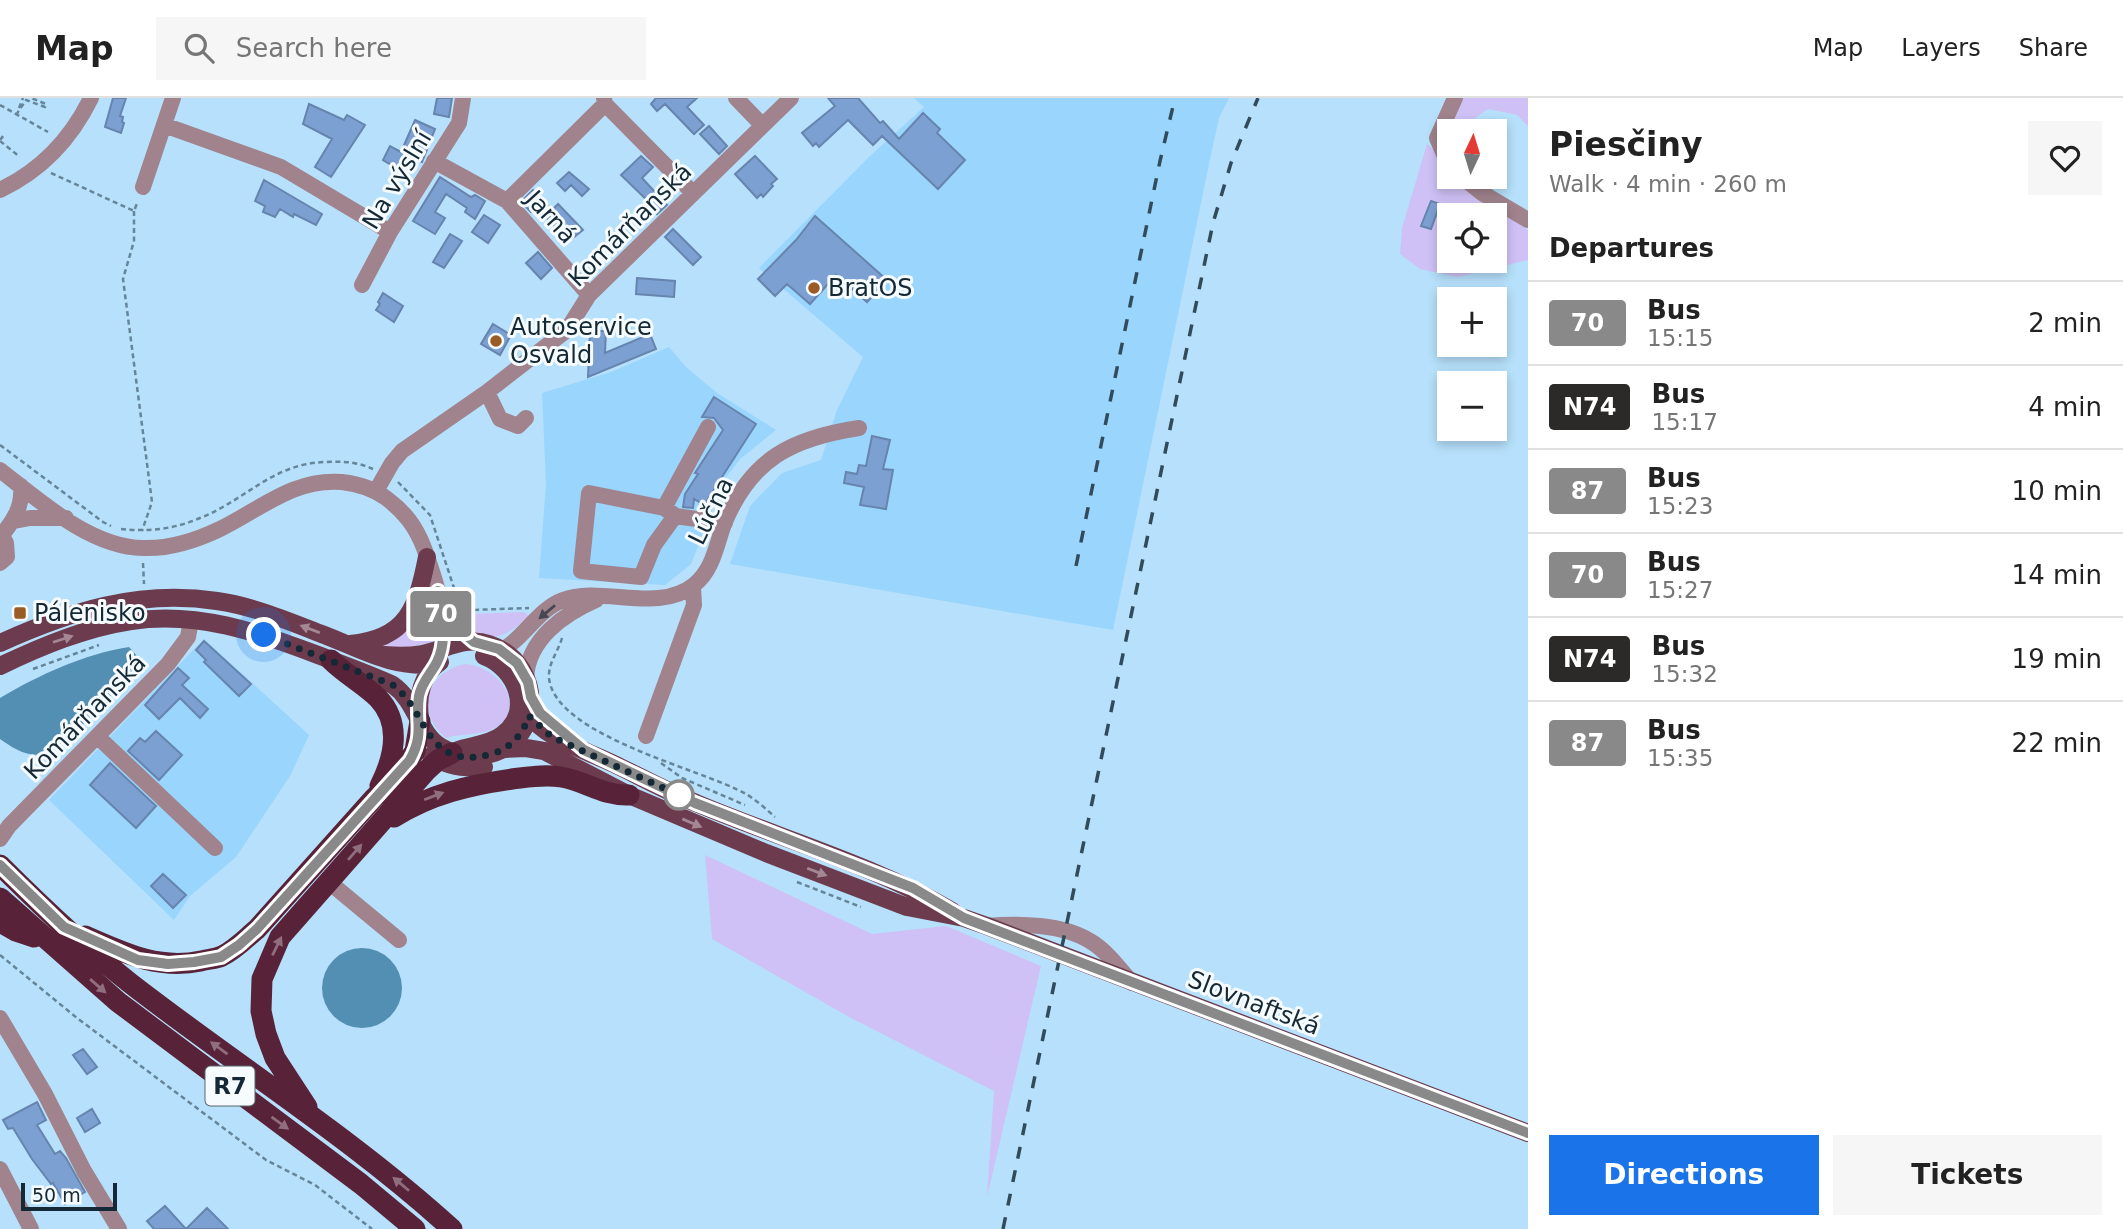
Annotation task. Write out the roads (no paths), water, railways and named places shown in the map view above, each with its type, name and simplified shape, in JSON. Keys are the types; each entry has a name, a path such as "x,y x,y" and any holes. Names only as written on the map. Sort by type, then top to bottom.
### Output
{"highway":[{"path":"331,660 379,699 391,720 394,744 391,760 388,772 374,798"},
{"path":"64,927 138,960 168,964 221,957 257,929 374,798 402,771 415,751 419,731"},
{"path":"314,1117 275,1058 261,1011 262,979 280,937 374,830 445,756"},
{"path":"374,830 434,795 488,782 552,776 572,780 607,794 629,795"},
{"name":"R7","path":"2,867 64,927 130,983 314,1117 378,1166 452,1229"},
{"name":"R7","path":"0,898 118,1002 361,1184 415,1229"},
{"path":"0,922 16,931 46,941"}],"main road":[{"path":"349,644 372,641 384,636 408,616 418,599 427,557"},
{"path":"0,643 37,626 102,605 179,597 220,601 253,609 374,654 403,657 423,654 495,654 517,663 526,678 525,698 514,723 501,736 445,756"},
{"path":"0,666 49,643 131,621 166,618 240,628 331,660 399,689 408,698 419,731 445,756 450,765 472,768 513,759 535,759 583,772"},
{"path":"419,731 418,708 422,687 429,671 439,656 459,642 490,645 525,698"},
{"name":"Slovnaftská","path":"525,698 529,716 552,737 695,803 913,888 964,918"},
{"name":"Slovnaftská","path":"525,698 584,750"},
{"path":"505,749 519,737 529,716"},
{"name":"Slovnaftská","path":"445,756 484,756 505,749 544,751 629,795 690,822 907,907 964,918 987,926 1528,1133"}],"street":[{"path":"0,190 19,180 60,148 91,98"},
{"path":"143,187 173,98"},
{"name":"Na výslní","path":"362,285 390,232 459,123 463,98"},
{"path":"736,98 762,125"},
{"name":"Komárňanská","path":"376,491 402,451 487,392 567,330 589,295 791,98"},
{"path":"1446,119 1455,98"},
{"path":"507,201 605,101 693,193"},
{"path":"164,125 281,167 390,232"},
{"name":"Jarná","path":"434,161 507,201 589,295"},
{"path":"1477,189 1528,220"},
{"path":"487,392 500,419 517,426 526,418"},
{"path":"708,427 670,512 640,577 581,571 589,493 670,512 725,523"},
{"name":"Lúčna","path":"693,587 706,573 725,523 747,484 760,468 792,444 859,428"},
{"path":"0,470 66,518 107,542 142,548 165,546 211,533 298,487 325,481 351,483 376,491 398,507 414,525 427,557 438,591 443,632 439,656"},
{"path":"0,563 7,556 6,543 1,536 14,521 20,502 21,486"},
{"path":"14,521 66,518"},
{"path":"495,654 557,603 576,597 652,599 667,597 693,587 694,605 646,736"},
{"path":"438,591 460,627 474,642"},
{"path":"526,678 531,655 552,628 569,613 602,597"},
{"name":"Komárňanská","path":"0,839 9,826 98,737 182,646 188,637 191,620"},
{"path":"98,737 215,848"},
{"path":"329,882 399,940"},
{"path":"987,926 1015,923 1066,931 1089,940 1108,955 1132,983"},
{"path":"0,1018 119,1229"},
{"path":"0,1168 31,1229"}],"railway":[{"path":"1076,566 1175,98"},
{"path":"1003,1229 1213,223 1231,163 1258,98"}],"place":[{"name":"BratOS","path":"814,288"},
{"name":"Autoservice Osvald","path":"496,341"},
{"name":"Pálenisko","path":"20,613"}]}
